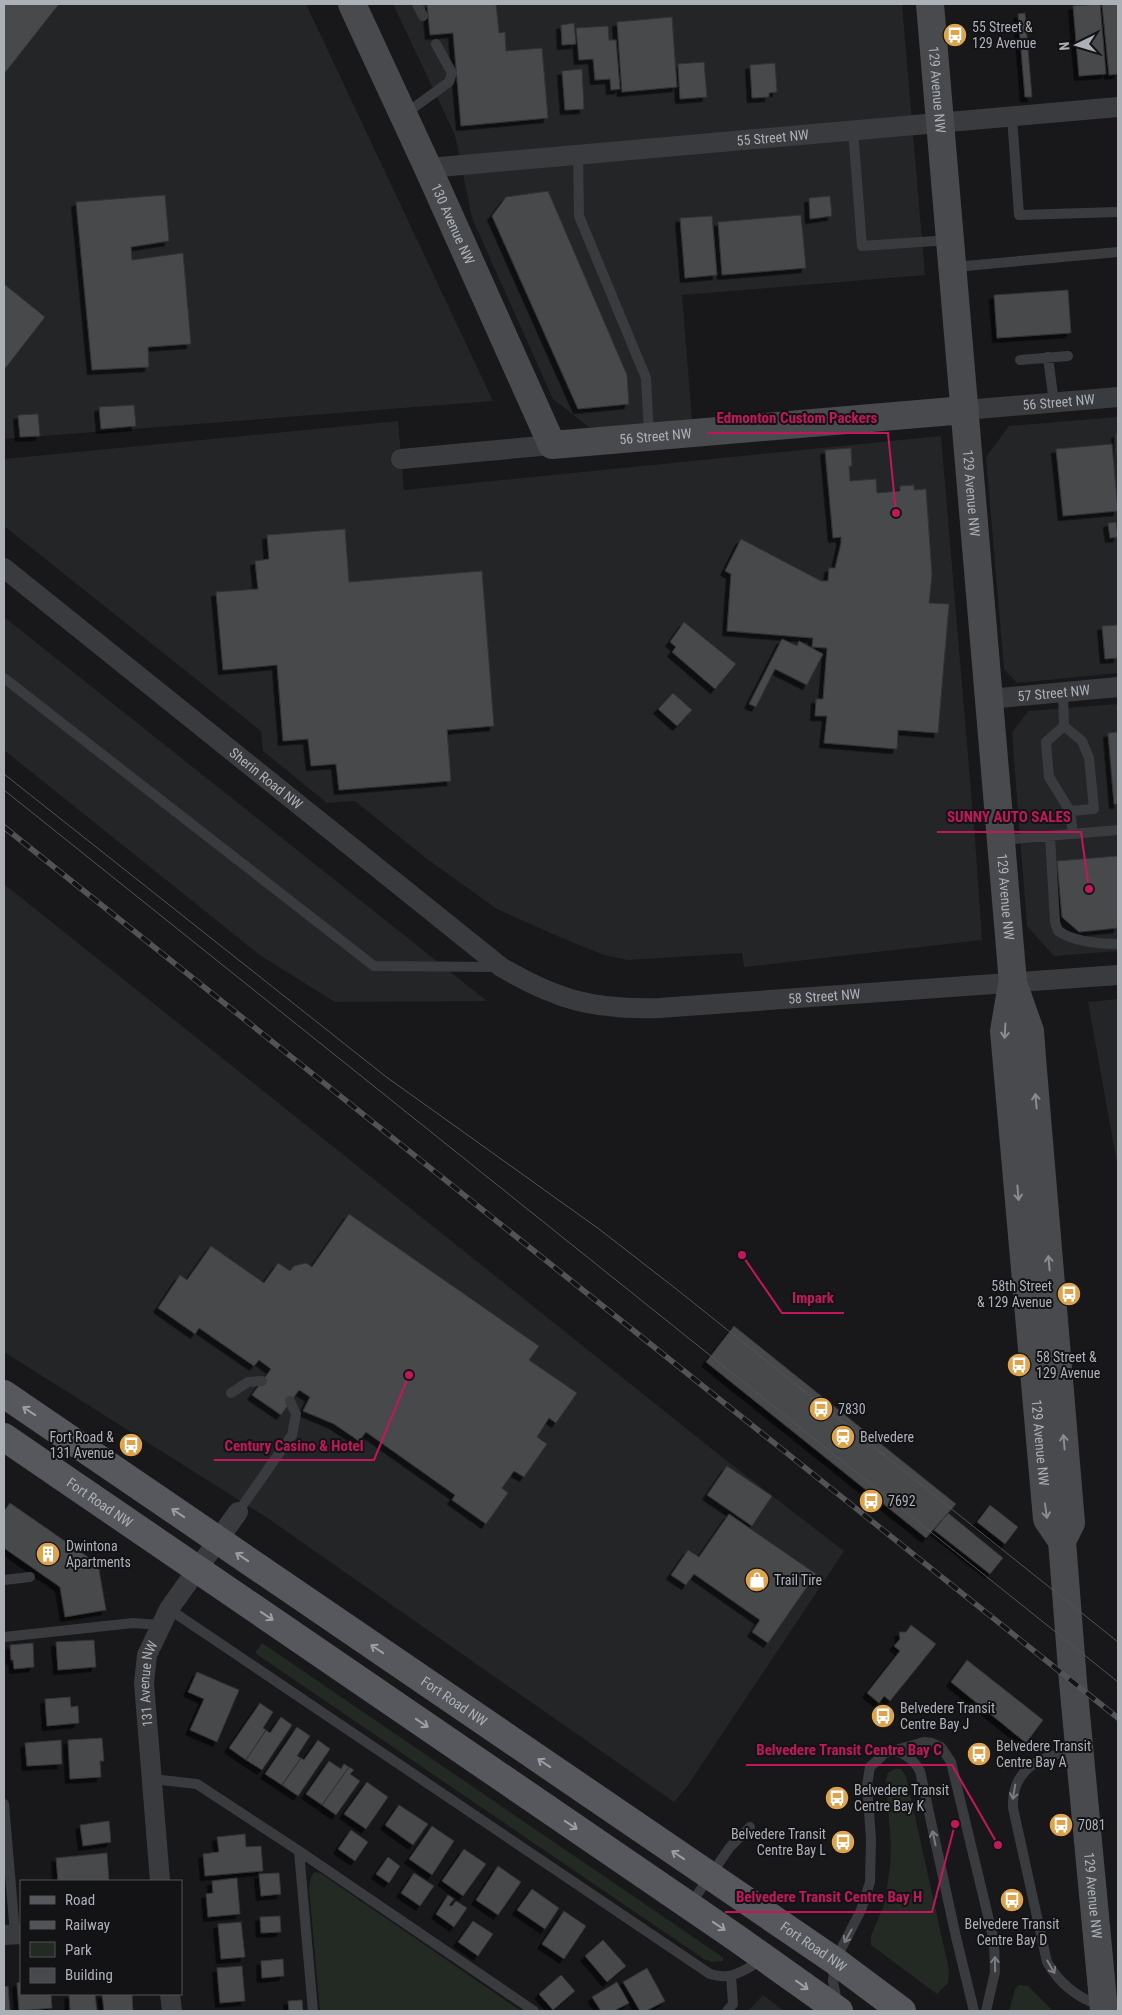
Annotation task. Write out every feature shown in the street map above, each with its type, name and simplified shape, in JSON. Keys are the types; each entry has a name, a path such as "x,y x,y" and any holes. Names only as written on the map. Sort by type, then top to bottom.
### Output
{"main road":[{"name":"Fort Road NW","path":"4,1394 835,1961 902,2011"},
{"name":"Fort Road NW","path":"4,1437 690,1906 840,2011"}],"street":[{"name":"130 Avenue NW","path":"352,4 404,115 552,445"},
{"name":"129 Avenue NW","path":"930,4 1013,983 1004,1031 1045,1499 1047,1518 1062,1541 1079,1751 1104,2009"},
{"name":"55 Street NW","path":"428,168 1118,108"},
{"name":"56 Street NW","path":"401,459 1118,398"},
{"name":"Sherin Road NW","path":"4,568 501,967 532,986"},
{"name":"57 Street NW","path":"989,699 1118,687"},
{"name":"58 Street NW","path":"532,986 554,995 591,1004 636,1009 1118,974"},
{"name":"131 Avenue NW","path":"160,1880 144,1683 147,1655 165,1617 238,1512"},
{"path":"170,1995 172,2011"}],"lane":[{"path":"418,4 423,16"},
{"path":"404,115 449,82 452,73 436,44"},
{"path":"1012,116 1019,215 1118,212"},
{"path":"853,130 862,246 951,240"},
{"path":"578,154 579,216 646,378 650,437"},
{"path":"953,267 1118,252"},
{"path":"1020,360 1068,356"},
{"path":"1048,357 1054,403"},
{"path":"4,678 374,966 501,967"},
{"path":"1063,692 1064,726 1082,741 1089,758 1094,808 1070,811"},
{"path":"1064,726 1046,742 1049,777 1070,811 1073,834"},
{"path":"1001,840 1118,830"},
{"path":"1050,836 1055,922 1058,931 1068,937 1104,944 1118,944"},
{"path":"232,1393 248,1382 262,1382"},
{"path":"238,1512 292,1435 296,1414 290,1401"},
{"path":"4,1580 30,1577"},
{"path":"4,1638 133,1623 165,1617 710,1974 718,1977 731,1976 765,1958"},
{"path":"840,2011 832,1981 835,1961 861,1910 870,1882 871,1840 867,1785 870,1766 884,1753 924,1742 941,1747 951,1762 994,1941 995,1972 986,2011"},
{"path":"894,1750 914,1761 920,1771 974,2011"},
{"path":"1079,1751 1052,1755 1022,1774 1014,1791 1013,1808 1047,1962 1060,1980 1071,1990 1104,2009"},
{"path":"152,1779 197,1784 299,1850 534,2011"},
{"path":"4,1804 13,1934"},
{"path":"690,1906 730,1847 750,1827"},
{"path":"299,1850 313,2011"},
{"path":"727,2011 733,2004 731,1976"}],"shaded area":[{"path":"4,4 306,4 493,401 4,439"},
{"path":"393,4 902,4 925,275 682,295 692,420 590,428 553,399 472,218 455,135"},
{"path":"1118,417 1118,673 1017,683 1004,669 986,457 1009,426"},
{"path":"398,421 404,490 941,436 982,940 744,967 742,953 628,960 604,955 562,938 497,909 427,859 355,801 327,803 263,751 261,731 4,526 4,459"},
{"path":"4,617 487,1001 335,1002 261,956 4,750"},
{"path":"1118,704 1118,951 1054,956 1027,926 1012,733 1028,711"},
{"path":"4,884 727,1461 844,1551 686,1788 674,1802 266,1517 4,1352"},
{"path":"1118,999 1118,1169 1088,1002"},
{"path":"763,1995 784,2011 748,2011"}],"green space":[{"path":"262,1643 721,1956 723,1961 711,1962 704,1959 255,1653"},
{"path":"894,1769 901,1769 906,1776 949,1970 948,1983 937,1994 871,1945 871,1936 884,1905 890,1868 891,1846 886,1780 888,1773"},
{"path":"314,1872 320,1873 521,2011 320,2011 309,1888"},
{"path":"1019,1985 1028,1986 1053,2011 1009,2011 1015,1989"}],"building":[{"path":"4,4 59,4 4,74"},
{"path":"427,4 496,4 499,33 505,32 506,51 542,48 548,118 461,126 453,33 430,35"},
{"path":"1100,4 1106,74 1079,76 1073,6"},
{"path":"1102,4 1118,4 1118,74 1109,75"},
{"path":"1025,13 1032,97 1025,97 1018,14"},
{"path":"672,17 677,87 622,92 617,22"},
{"path":"574,23 576,44 562,45 561,25"},
{"path":"608,26 609,40 616,40 620,89 611,90 610,79 595,80 593,59 579,60 576,28"},
{"path":"704,62 707,97 680,99 678,64"},
{"path":"775,63 777,92 769,93 769,97 752,98 750,65"},
{"path":"582,69 584,109 565,110 562,71"},
{"path":"548,191 627,375 629,404 578,409 492,216 506,197"},
{"path":"165,195 169,241 131,247 132,260 183,253 191,344 148,347 149,367 92,370 76,202"},
{"path":"830,196 832,216 810,219 809,198"},
{"path":"801,215 806,268 722,275 718,222"},
{"path":"712,216 717,275 685,278 680,218"},
{"path":"4,284 45,317 4,370"},
{"path":"1068,290 1071,333 997,338 994,295"},
{"path":"134,405 136,426 101,429 99,407"},
{"path":"38,414 40,436 20,437 18,415"},
{"path":"1118,433 1118,455 1117,455 1116,434"},
{"path":"1112,444 1118,511 1063,516 1056,449"},
{"path":"851,448 852,466 849,466 850,481 876,479 877,493 900,491 900,486 914,485 914,490 926,489 932,575 929,603 949,604 938,733 898,730 897,749 824,743 827,716 815,716 816,699 823,699 827,648 812,647 813,638 727,631 731,574 725,571 741,539 821,581 828,581 829,568 835,568 841,537 833,538 825,450"},
{"path":"1116,522 1118,537 1110,538 1108,523"},
{"path":"345,529 349,582 482,571 494,726 447,730 451,781 339,790 336,764 311,766 308,739 283,741 277,665 223,670 216,592 258,589 255,561 269,559 267,535"},
{"path":"684,622 736,664 715,689 672,652 676,647 670,642"},
{"path":"1118,625 1118,658 1105,659 1102,626"},
{"path":"782,639 797,646 799,641 823,654 807,685 775,669 756,707 749,704"},
{"path":"673,693 692,710 677,726 658,709"},
{"path":"1118,732 1118,804 1114,804 1108,733"},
{"path":"1118,856 1118,928 1079,932 1062,917 1057,861"},
{"path":"349,1214 539,1346 529,1360 577,1393 556,1423 549,1418 537,1437 547,1444 524,1477 514,1471 502,1488 508,1493 486,1524 452,1500 455,1495 366,1432 359,1441 334,1424 303,1411 310,1397 299,1390 281,1415 252,1395 271,1369 259,1360 254,1366 199,1328 195,1334 158,1308 180,1275 187,1280 211,1246 264,1283 278,1263 290,1271 294,1266 306,1263 312,1267"},
{"path":"734,1326 956,1504 926,1538 706,1362"},
{"path":"727,1466 772,1496 752,1526 707,1495"},
{"name":"Dwintona Apartments","path":"10,1503 98,1564 106,1610 65,1617 60,1587 4,1548 4,1511"},
{"path":"990,1505 1018,1527 1005,1544 977,1522"},
{"path":"948,1513 1003,1558 990,1574 934,1530"},
{"name":"Trail Tire","path":"729,1514 816,1574 768,1643 752,1632 760,1620 694,1574 686,1585 671,1575 688,1550 699,1557"},
{"path":"911,1625 936,1644 890,1701 884,1696 879,1703 867,1693 900,1651 894,1646 900,1639 899,1632 906,1632"},
{"path":"94,1640 96,1667 58,1670 56,1642"},
{"path":"33,1643 34,1667 14,1669 10,1645"},
{"path":"967,1660 1043,1720 1026,1743 951,1682"},
{"path":"197,1672 239,1690 217,1742 190,1730 204,1699 188,1692"},
{"path":"70,1697 71,1707 78,1706 79,1723 47,1726 45,1699"},
{"path":"260,1703 273,1712 263,1728 266,1730 246,1760 229,1748"},
{"path":"281,1717 292,1725 262,1770 246,1760 266,1730 270,1733"},
{"path":"297,1727 310,1736 297,1756 301,1758 282,1785 265,1774"},
{"path":"102,1738 104,1761 100,1761 101,1777 70,1779 68,1740"},
{"path":"61,1740 62,1764 27,1766 25,1743"},
{"path":"318,1740 330,1749 298,1796 282,1785 301,1758 304,1760"},
{"path":"329,1761 341,1769 344,1764 349,1767 322,1805 306,1794"},
{"path":"349,1767 354,1770 350,1774 360,1781 336,1815 322,1805"},
{"path":"367,1782 388,1797 366,1829 344,1814"},
{"path":"399,1805 428,1824 413,1845 385,1825"},
{"path":"109,1821 111,1842 83,1846 80,1825"},
{"path":"432,1826 454,1841 432,1875 409,1859"},
{"path":"351,1830 368,1842 355,1861 338,1849"},
{"path":"245,1834 246,1847 261,1846 263,1871 205,1876 203,1854 219,1852 217,1837"},
{"path":"464,1849 486,1864 463,1896 442,1881"},
{"path":"107,1853 109,1880 58,1880 56,1858"},
{"path":"388,1857 400,1866 389,1883 376,1874"},
{"path":"498,1866 521,1882 498,1915 476,1900"},
{"path":"279,1873 281,1894 261,1896 259,1874"},
{"path":"414,1873 434,1886 420,1906 401,1893"},
{"path":"237,1878 240,1914 208,1917 206,1894 213,1893 212,1881"},
{"path":"532,1889 559,1908 545,1929 517,1910"},
{"path":"448,1895 454,1899 449,1905 452,1906 456,1901 467,1908 454,1927 436,1914"},
{"path":"564,1911 586,1926 564,1959 542,1944"},
{"path":"280,1916 281,1932 261,1933 260,1917"},
{"path":"473,1921 493,1934 478,1956 458,1942"},
{"path":"241,1922 245,1957 221,1959 218,1924"},
{"path":"603,1940 626,1966 607,1982 585,1956"},
{"path":"283,1959 284,1976 262,1978 261,1961"},
{"path":"242,1966 245,2001 220,2003 217,1968"},
{"path":"647,1968 665,2001 646,2011 640,2011 623,1982"},
{"path":"561,1975 575,1991 553,2010 539,1994"},
{"path":"20,1982 20,1995 51,1995 52,2008 19,2011 17,1983"},
{"path":"617,1982 629,2003 614,2011 601,2011 592,1997"},
{"path":"8,1986 10,2011 4,2011 4,1987"},
{"path":"69,1995 95,1995 97,2011 70,2011"},
{"path":"102,1995 132,1995 133,2011 104,2011"},
{"path":"302,2000 303,2011 289,2011 288,2001"}],"tram line":[{"path":"4,774 385,1076 599,1229 675,1288 1118,1642"},
{"path":"4,790 1118,1682"}],"railway":[{"path":"4,827 1118,1718"}],"place":[{"name":"55 Street & 129 Avenue","path":"955,35"},
{"name":"Edmonton Custom Packers","path":"896,513"},
{"name":"SUNNY AUTO SALES","path":"1089,889"},
{"name":"Impark","path":"742,1255"},
{"name":"58th Street & 129 Avenue","path":"1069,1294"},
{"name":"58 Street & 129 Avenue","path":"1019,1365"},
{"name":"Century Casino & Hotel","path":"409,1375"},
{"name":"7830","path":"821,1409"},
{"name":"Belvedere","path":"843,1437"},
{"name":"Fort Road & 131 Avenue","path":"131,1445"},
{"name":"7692","path":"871,1501"},
{"name":"Dwintona Apartments","path":"48,1554"},
{"name":"Trail Tire","path":"757,1580"},
{"name":"Belvedere Transit Centre Bay J","path":"883,1716"},
{"name":"Belvedere Transit Centre Bay A","path":"979,1754"},
{"name":"Belvedere Transit Centre Bay K","path":"837,1798"},
{"name":"Belvedere Transit Centre Bay H","path":"955,1824"},
{"name":"7081","path":"1061,1825"},
{"name":"Belvedere Transit Centre Bay L","path":"843,1842"},
{"name":"Belvedere Transit Centre Bay C","path":"998,1845"},
{"name":"Belvedere Transit Centre Bay D","path":"1012,1900"}]}
